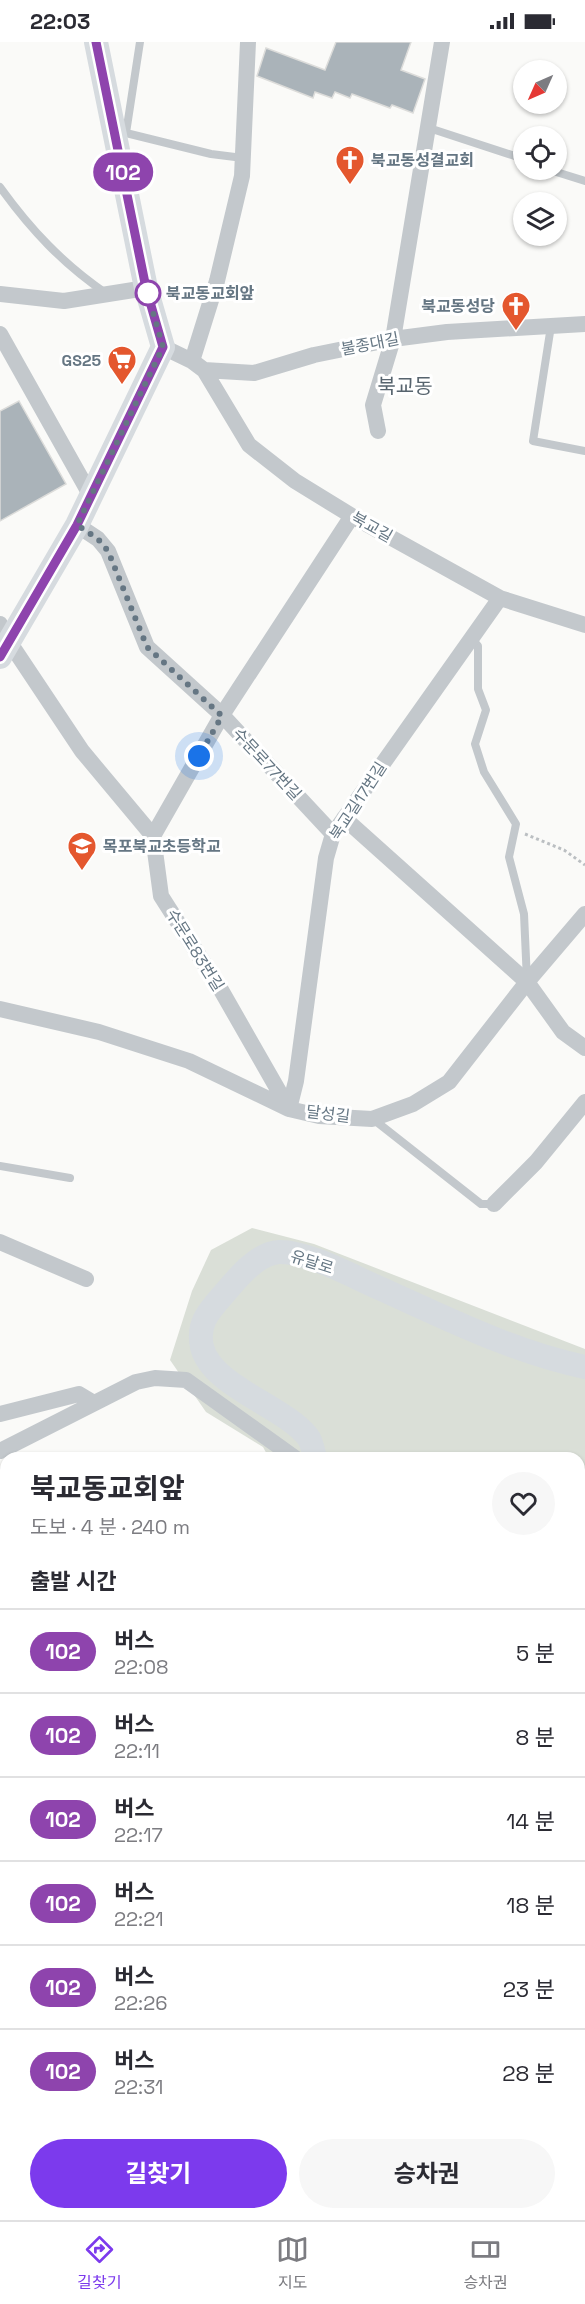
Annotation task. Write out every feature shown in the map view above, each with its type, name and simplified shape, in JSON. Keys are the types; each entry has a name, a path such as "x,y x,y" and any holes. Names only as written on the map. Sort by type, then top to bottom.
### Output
{"street":[{"path":"96,42 120,134 146,288 163,347 77,525 3,641 82,751 153,836 222,716 352,516"},
{"path":"198,365 239,189 243,158 248,42"},
{"path":"378,431 373,405 393,339 442,42"},
{"path":"0,294 64,301 146,288"},
{"name":"불종대길","path":"163,347 198,365 254,373 314,355 393,339 585,324"},
{"path":"0,334 91,496"},
{"name":"북교길","path":"198,365 249,445 295,481 352,516 500,598 585,626"},
{"name":"수문로77번길","path":"77,525 98,539 108,551 147,647 222,716 333,834"},
{"name":"북교길17번길","path":"289,1109 296,1081 326,858 333,834 500,598"},
{"path":"344,818 527,982 563,1032 585,1048"},
{"name":"수문로83번길","path":"153,836 161,896 221,990 289,1109"},
{"name":"달성길","path":"0,1009 99,1032 189,1061 289,1109 319,1116 372,1119 413,1104 449,1082 527,982 585,914"},
{"path":"494,1204 536,1162 585,1102"},
{"path":"0,1242 86,1279"},
{"name":"유달로","path":"313,1452 309,1439 294,1422 241,1391 218,1371 203,1350 200,1330 205,1316 241,1274 278,1252 297,1254 494,1339 585,1367"},
{"path":"0,1451 136,1382 155,1378 186,1380 287,1452"},
{"path":"0,1414 79,1394 94,1403"}],"lane":[{"path":"140,42 120,134 243,158"},
{"path":"429,128 513,155"},
{"path":"567,175 585,180"},
{"path":"0,187 51,251 109,294"},
{"path":"550,326 533,441 585,450"},
{"path":"471,638 478,646 478,689 486,710 475,744 477,755 497,796 516,824 509,857 524,914 527,982"},
{"path":"372,1119 480,1204 494,1204"},
{"path":"0,1166 70,1178"}],"path":[{"path":"516,824 523,833 564,850 585,865"}],"shaded area":[{"path":"252,1228 314,1244 585,1349 585,1452 266,1452 263,1447 206,1412 170,1360 192,1291 211,1250"}],"building":[{"path":"336,42 411,42 401,70 425,79 413,113 392,105 390,108 352,94 350,98 335,92 332,98 315,92 313,98 257,76 266,48 325,70"},
{"path":"19,401 66,484 0,521 0,411"}],"bus line":[{"name":"102","path":"0,657 77,525 163,347 146,288 96,42"}],"place":[{"name":"북교동성결교회","path":"350,186"},
{"name":"북교동교회앞","path":"148,293"},
{"name":"북교동성당","path":"516,332"},
{"name":"GS25","path":"122,386"},
{"name":"목포북교초등학교","path":"82,872"}],"district":[{"name":"북교동","path":"405,386"}],"route":[{"path":"148,293 146,288 163,347 77,525 98,539 108,551 147,647 222,716 199,756"}]}
